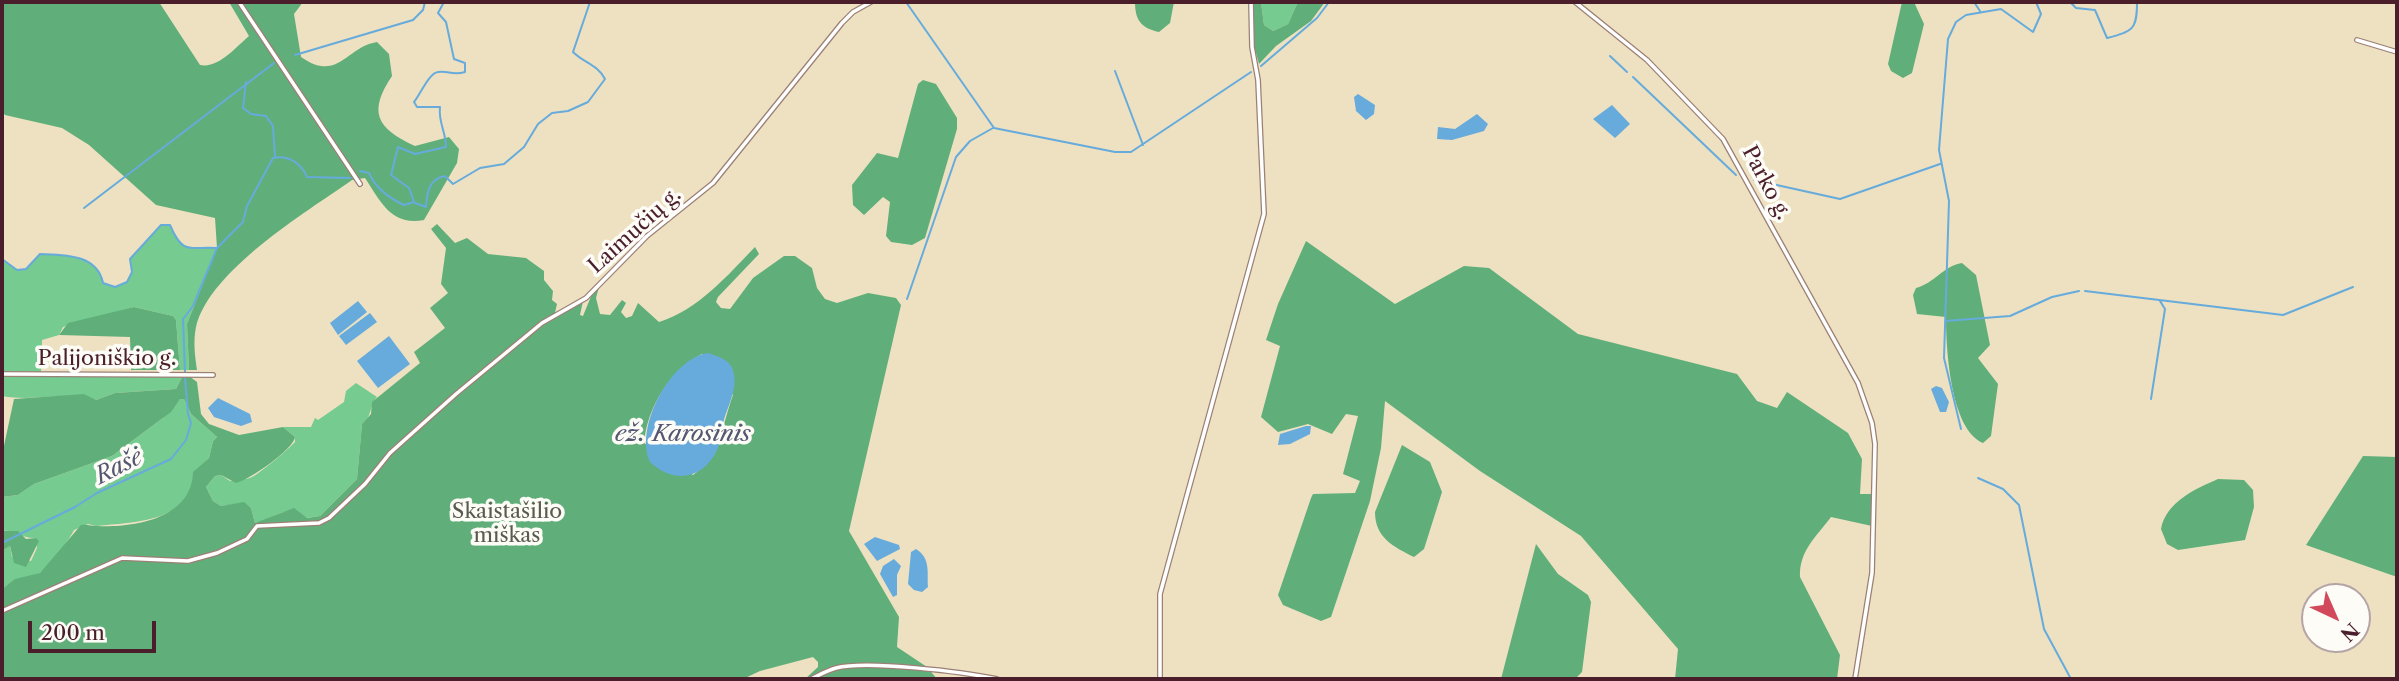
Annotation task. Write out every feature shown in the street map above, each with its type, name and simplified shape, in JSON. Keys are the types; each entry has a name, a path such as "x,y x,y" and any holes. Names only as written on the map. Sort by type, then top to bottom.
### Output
{"street":[{"path":"239,2 360,184"},
{"name":"Laimučių g.","path":"2,611 122,558 188,561 217,553 247,539 257,526 319,523 330,518 365,484 390,453 542,323 586,298 647,236 713,184 756,126 842,23 853,12 871,2"},
{"path":"1160,679 1160,594 1264,214 1258,80 1252,47 1251,2"},
{"name":"Parko g.","path":"1574,2 1647,60 1723,139 1858,383 1872,423 1875,444 1872,573 1855,679"},
{"path":"2357,40 2397,52"},
{"name":"Palijoniškio g.","path":"2,374 213,375"},
{"path":"811,679 835,668 855,666 931,670 997,679"}],"green space":[{"path":"2,2 159,2 200,65 207,65 226,56 249,36 229,2 303,2 294,14 301,57 314,64 333,65 366,45 377,42 389,54 392,76 384,89 378,109 384,125 392,133 415,146 449,137 459,149 457,163 424,220 413,221 395,216 382,203 365,178 352,180 262,244 239,264 205,306 195,333 197,370 189,370 187,324 217,248 215,218 156,205 89,145 62,128 5,115 2,111"},
{"path":"1135,2 1174,2 1170,23 1159,32 1148,28 1140,22 1136,14"},
{"path":"1253,2 1261,2 1264,25 1273,31 1288,24 1298,2 1325,2 1311,21 1276,46 1259,64 1254,46"},
{"path":"1261,2 1298,2 1288,24 1273,31 1264,25"},
{"path":"1902,2 1914,2 1924,24 1912,73 1903,78 1891,71 1888,64"},
{"path":"923,80 936,84 957,118 957,129 925,238 912,245 891,242 886,236 890,202 883,197 864,215 853,205 852,185 877,153 898,158 918,84"},
{"name":"Skaistašilio miškas","path":"437,224 455,243 467,238 488,254 526,258 544,271 544,280 553,291 552,300 557,304 554,317 583,301 580,315 583,316 592,294 599,287 596,298 600,314 610,315 622,300 626,303 621,312 626,318 632,316 638,303 659,322 687,309 699,300 755,247 759,254 718,297 716,302 721,308 730,309 753,278 784,256 795,256 812,268 817,288 825,299 837,303 868,293 896,298 901,305 849,531 899,617 897,647 927,667 937,679 805,679 818,667 818,662 813,657 760,671 743,679 2,679 2,589 15,579 40,573 81,525 128,525 159,517 172,510 183,500 190,488 193,472 209,458 213,441 217,437 191,414 184,399 180,399 171,412 112,456 34,484 18,495 2,497 2,455 14,399 84,394 96,400 115,393 176,389 182,377 189,376 197,382 201,414 209,424 239,435 283,427 295,437 279,456 242,481 236,483 221,475 215,476 206,487 213,501 221,506 244,502 251,508 255,523 294,508 307,518 320,516 357,479 362,424 371,414 372,402 420,363 414,352 445,328 430,308 448,293 441,284 446,248 431,229","holes":["702,354 733,395 715,449 693,475 644,443 650,417 662,391 680,370"]},
{"path":"161,225 170,225 183,245 217,248 187,324 189,370 180,370 176,320 173,316 134,307 63,327 59,335 42,340 41,372 2,371 2,259 17,270 26,269 40,254 79,258 95,266 104,283 115,287 127,282 132,272 130,259"},
{"path":"1306,241 1395,304 1464,266 1489,268 1578,334 1737,374 1757,401 1777,408 1787,392 1848,433 1862,459 1860,494 1872,494 1872,526 1831,517 1805,552 1800,568 1800,577 1840,655 1837,679 1675,679 1678,649 1581,536 1480,471 1385,401 1381,448 1370,501 1331,617 1321,621 1283,605 1278,595 1313,494 1355,493 1360,481 1343,474 1358,416 1346,414 1332,434 1308,424 1278,432 1261,417 1280,346 1266,340 1278,304"},
{"path":"1962,263 1976,275 1990,345 1978,358 1998,384 1991,436 1983,443 1972,435 1963,422 1957,405 1949,366 1946,317 1917,314 1913,295 1916,288 1949,267"},
{"path":"134,307 173,316 176,320 180,370 131,370 130,337 59,335 68,323"},
{"path":"2,376 182,377 176,389 115,393 96,400 72,396 2,396"},
{"path":"356,383 377,397 368,418 362,424 357,479 320,516 306,518 299,513 287,511 255,523 251,508 244,503 221,506 213,501 206,487 215,476 221,475 230,481 256,475 295,442 295,437 283,427 311,427 315,418 318,420 344,402 346,391"},
{"path":"180,399 184,399 191,414 217,437 213,441 209,458 194,472 191,489 183,501 159,517 127,523 96,526 88,524 74,530 44,570 2,589 2,551 10,546 12,557 31,561 37,548 36,538 2,531 2,497 18,495 34,484 112,456 163,418"},
{"path":"1402,445 1430,462 1442,492 1424,549 1414,557 1382,535 1375,512"},
{"path":"2363,456 2397,457 2397,577 2306,545"},
{"path":"2218,479 2244,480 2253,490 2254,507 2245,540 2178,550 2167,544 2161,529 2169,511 2191,492"},
{"path":"2,531 18,531 26,539 36,538 39,541 26,567 14,563 10,546 2,551"},
{"path":"1536,544 1558,574 1588,595 1591,602 1582,672 1575,679 1501,679"}],"water":[{"path":"1358,94 1375,105 1374,114 1366,120 1356,111 1354,97"},
{"path":"1612,105 1630,124 1615,138 1593,119"},
{"path":"1477,114 1488,124 1484,131 1452,140 1437,139 1438,127 1455,129"},
{"path":"358,301 367,312 338,335 330,323"},
{"path":"370,313 377,322 346,345 339,336"},
{"path":"389,336 410,364 378,388 357,361"},
{"name":"ež. Karosinis","path":"708,353 729,363 735,381 718,447 711,460 696,473 687,476 668,474 650,462 646,448 651,414 669,381 681,368 694,358"},
{"path":"1936,386 1942,388 1949,402 1946,412 1940,412 1931,389"},
{"path":"218,398 250,414 252,422 241,426 214,417 208,408"},
{"path":"1311,426 1310,434 1290,444 1278,445 1280,434"},
{"path":"875,537 899,545 900,549 877,561 864,544"},
{"path":"916,549 924,557 927,566 928,587 922,592 914,590 908,584 911,552"},
{"path":"894,559 901,566 897,575 897,595 893,597 880,574 883,566"}],"waterway":[{"path":"295,55 413,20 423,10 425,2"},
{"path":"360,171 369,173 375,184 404,205 414,202 409,188 391,175 398,147 415,154 446,147 440,107 417,107 414,102 435,73 465,72 465,63 454,59 446,22 438,13 444,2"},
{"path":"415,203 426,207 427,196 435,180 445,176 453,184 480,168 504,164 524,147 538,124 552,113 568,111 588,102 605,79 599,70 573,52 590,2"},
{"path":"906,2 994,128 1115,152 1131,152 1251,72"},
{"path":"1261,66 1317,18 1329,2"},
{"path":"1974,2 1980,11"},
{"path":"1961,429 1944,358 1949,201 1939,150 1948,39 1956,22 1966,15 2001,9 2033,32 2041,14 2036,2"},
{"path":"2070,2 2076,8 2095,10 2107,38 2132,28 2137,2"},
{"path":"1610,56 1627,72"},
{"path":"84,208 274,63"},
{"path":"1115,71 1143,145"},
{"path":"1633,77 1736,175"},
{"path":"246,82 243,108 251,114 266,116 273,126 275,157"},
{"path":"907,299 956,157 970,141 993,128"},
{"path":"2,259 17,270 26,269 40,254 79,258 94,266 103,283 115,287 127,282 132,272 130,259 161,225 170,225 183,245 217,248 243,222 247,206 273,158 294,161 307,177 350,178"},
{"path":"1754,180 1840,199 1940,164"},
{"name":"Rašė","path":"185,372 183,319 193,306 217,248"},
{"path":"2085,291 2283,315 2353,287"},
{"path":"1945,321 2010,316 2052,297 2079,291"},
{"path":"2151,399 2165,309 2160,301"},
{"name":"Rašė","path":"2,543 75,507 97,493 171,459 186,440 191,423 185,378"},
{"path":"1978,478 2003,489 2019,505 2044,629 2071,679"}]}
